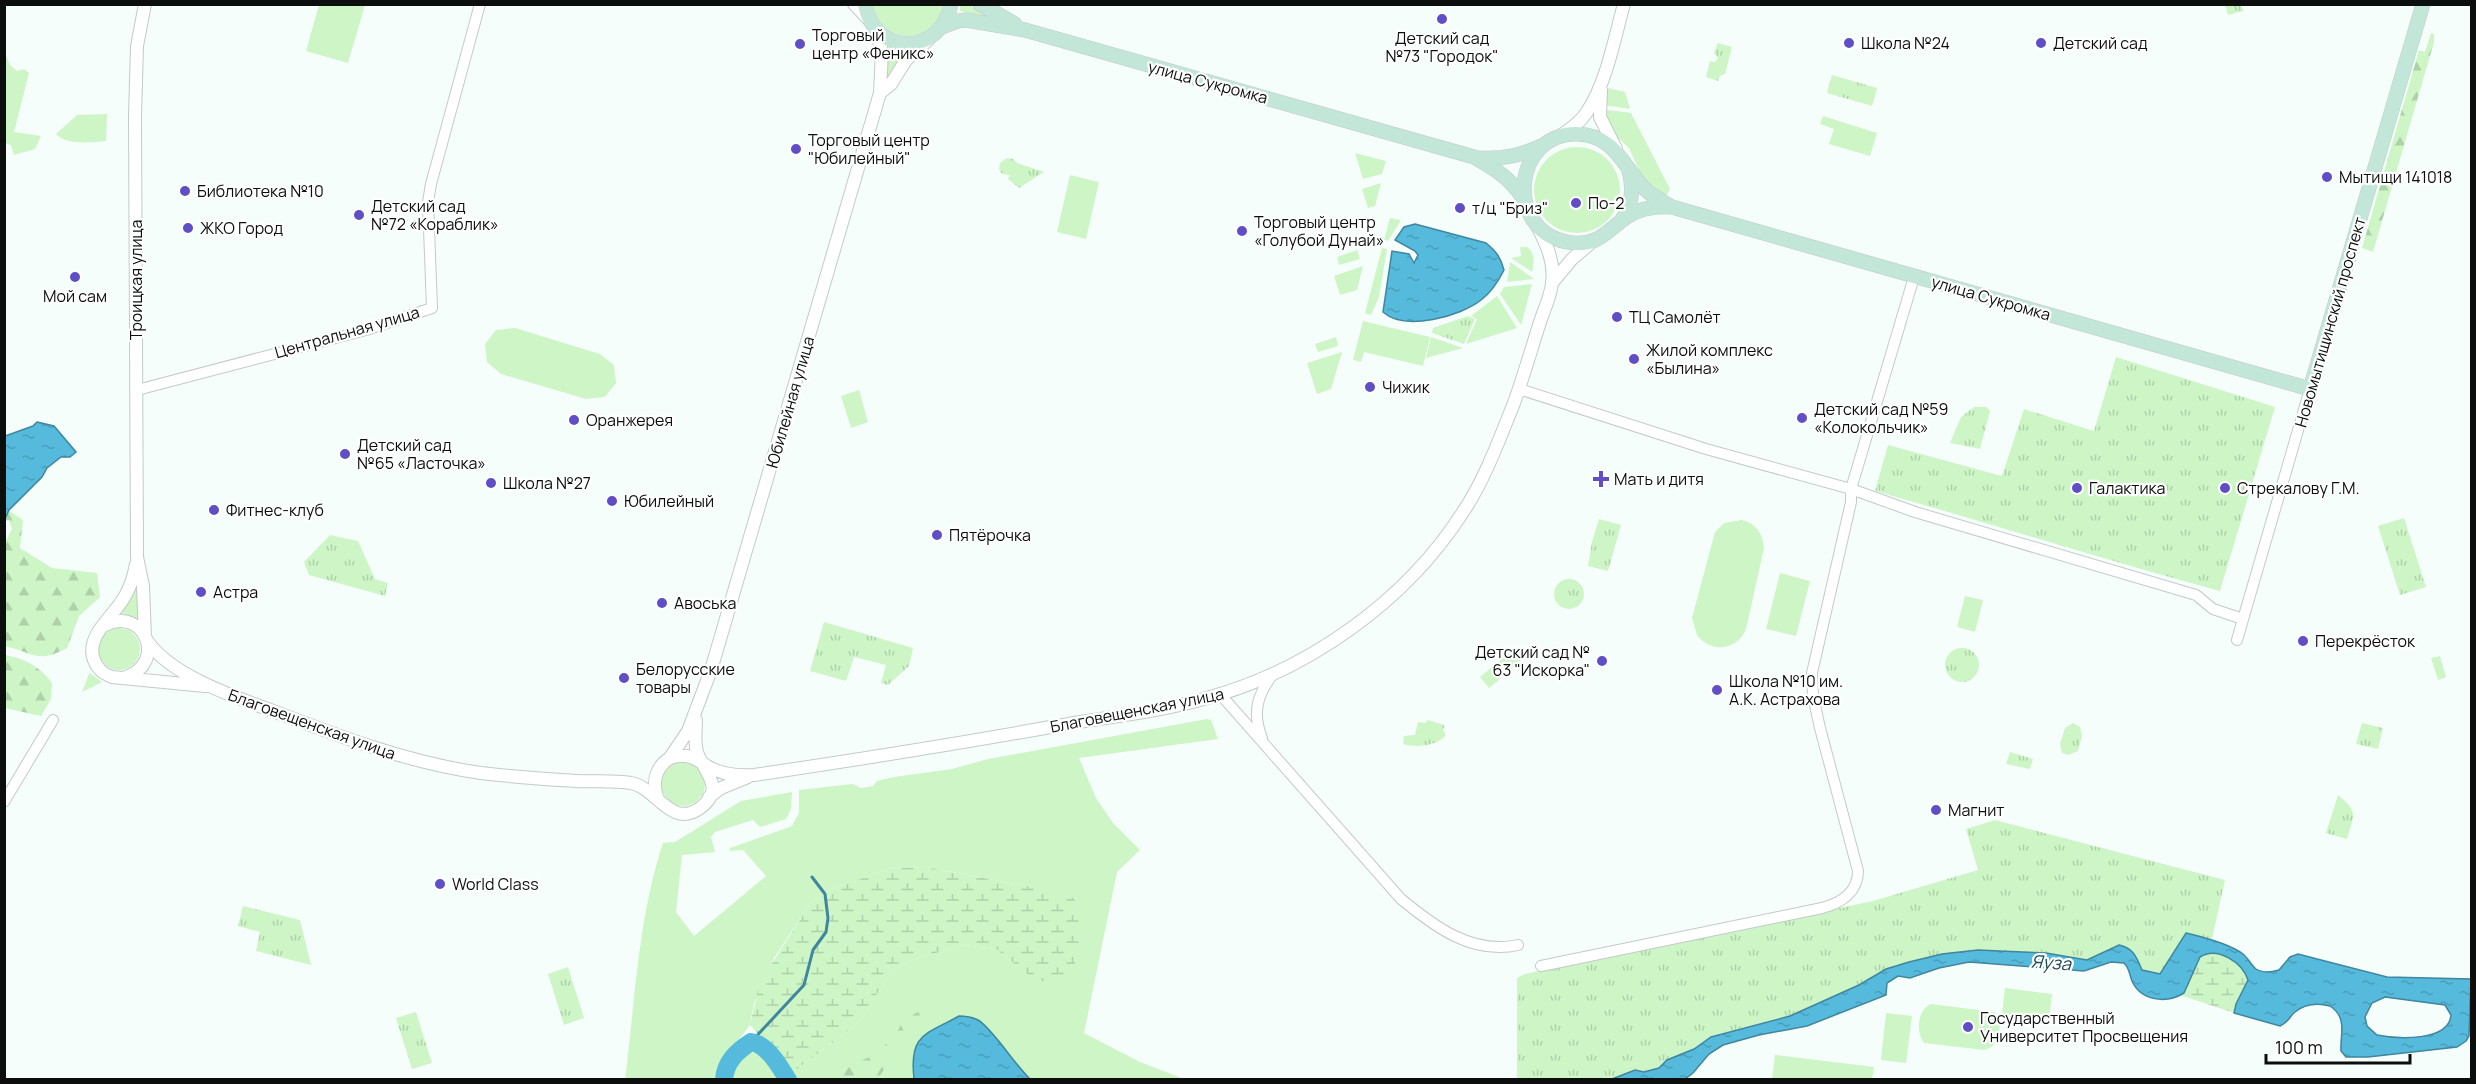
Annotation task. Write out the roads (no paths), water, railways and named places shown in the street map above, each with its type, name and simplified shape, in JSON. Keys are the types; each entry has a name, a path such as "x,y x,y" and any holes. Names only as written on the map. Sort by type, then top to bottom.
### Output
{"main road":[{"path":"865,4 872,25 888,39 904,44 929,38 942,27 951,4"},
{"path":"980,4 1025,30"},
{"name":"Новомытищинский проспект","path":"2310,389 2423,4"},
{"name":"улица Сукромка","path":"942,27 966,20 1025,30 1474,158 1503,173 1524,200"},
{"path":"1574,134 1587,135 1599,138 1621,156 1650,194 1672,207 1661,206 1639,211 1595,240 1580,243 1567,242 1556,239 1537,225 1528,212 1523,185 1530,162 1552,141 1574,134"},
{"name":"улица Сукромка","path":"1474,158 1520,156 1552,141"},
{"path":"1618,225 1628,209 1632,192 1630,172 1621,156"},
{"name":"улица Сукромка","path":"1672,207 2310,389"}],"street":[{"name":"Троицкая улица","path":"137,557 136,65 145,4"},
{"name":"Центральная улица","path":"137,390 366,330 432,308 428,202 480,4"},
{"path":"854,4 872,25"},
{"path":"1552,141 1577,124 1586,114 1602,82 1623,4"},
{"name":"Юбилейная улица","path":"665,762 684,739 697,710 714,659 880,93 882,51 872,25"},
{"name":"Юбилейная улица","path":"880,93 891,84 906,60 929,38"},
{"path":"1602,82 1600,117 1609,138 1621,156"},
{"path":"1537,225 1549,250 1552,283"},
{"path":"1552,283 1572,259 1595,240"},
{"path":"1541,966 1822,908 1842,900 1853,889 1858,871 1820,728 1812,682 1813,664 1851,502 1851,489 1914,277"},
{"name":"Благовещенская улица","path":"754,775 949,746 1205,699 1275,672 1350,629 1394,593 1419,568 1463,512 1489,463 1519,390 1552,283"},
{"name":"Новомытищинский проспект","path":"2237,640 2310,389"},
{"path":"1519,390 1706,448 1851,489 1915,512 2196,595 2213,609 2243,619"},
{"path":"137,557 129,589 93,639 91,651 95,662 107,675 210,687"},
{"path":"126,677 139,670 148,653 143,586 137,557"},
{"path":"104,626 112,622 126,622 137,626 166,660 210,687"},
{"path":"1268,749 1258,726 1256,704 1275,672"},
{"name":"Благовещенская улица","path":"210,687 368,747 444,766 533,778 629,783"},
{"path":"1220,694 1386,883 1420,915 1452,935 1477,946 1504,948 1518,945"},
{"name":"Юбилейная улица","path":"697,710 696,748 704,764"},
{"path":"4,802 53,720"},
{"path":"629,783 644,778 665,762 687,756 729,773 754,775"},
{"path":"657,797 654,781 665,762"},
{"path":"704,764 712,780 709,797"},
{"path":"629,783 642,787 657,797 669,810 683,814 698,809 709,797 729,784 754,775"}],"water":[{"path":"1415,224 1490,246 1500,258 1504,270 1488,294 1472,306 1433,320 1405,321 1383,312 1392,251 1409,254 1414,263 1418,255 1395,240 1404,227"},
{"path":"37,422 54,426 76,452 70,457 61,457 47,468 42,477 9,510 5,519 5,436 33,426"},
{"path":"2186,933 2231,947 2243,954 2256,969 2264,972 2279,970 2290,957 2298,954 2387,977 2471,979 2469,1036 2457,1047 2368,1057 2346,1057 2341,1051 2341,1021 2336,1011 2330,1006 2316,1004 2303,1007 2280,1026 2234,1013 2248,980 2235,962 2214,953 2200,957 2184,993 2170,999 2155,999 2141,993 2132,981 2124,963 2111,962 2084,971 1969,962 1939,968 1910,978 1898,976 1887,983 1886,995 1807,1026 1759,1035 1723,1045 1709,1054 1685,1079 1612,1079 1635,1070 1644,1072 1659,1068 1667,1060 1694,1049 1711,1037 1790,1016 1859,985 1886,969 1942,954 1978,950 2046,953 2087,960 2119,945 2132,951 2142,970 2160,974","holes":["2385,997 2445,1005 2451,1015 2448,1024 2441,1030 2421,1037 2377,1035 2367,1026 2365,1017 2372,1003"]},
{"path":"959,1016 967,1016 984,1024 1030,1079 914,1079 913,1064 917,1044 929,1032"}],"waterway":[{"path":"751,1042 804,985 813,950 826,932 828,918 825,894 812,877"},
{"name":"Яуза","path":"724,1080 733,1058 751,1042 768,1052 788,1080"}],"place":[{"name":"Детский сад №73 \"Городок\"","path":"1442,19"},
{"name":"Школа №24","path":"1849,43"},
{"name":"Детский сад","path":"2041,43"},
{"name":"Торговый центр «Феникс»","path":"800,44"},
{"name":"Торговый центр \"Юбилейный\"","path":"796,149"},
{"name":"Мытищи 141018","path":"2327,177"},
{"name":"Библиотека №10","path":"185,191"},
{"name":"По-2","path":"1576,203"},
{"name":"т/ц \"Бриз\"","path":"1460,208"},
{"name":"Детский сад №72 «Кораблик»","path":"359,215"},
{"name":"ЖКО Город","path":"188,228"},
{"name":"Торговый центр «Голубой Дунай»","path":"1242,231"},
{"name":"Мой сам","path":"75,277"},
{"name":"ТЦ Самолёт","path":"1617,317"},
{"name":"Жилой комплекс «Былина»","path":"1634,359"},
{"name":"Чижик","path":"1370,387"},
{"name":"Детский сад №59 «Колокольчик»","path":"1802,418"},
{"name":"Оранжерея","path":"574,420"},
{"name":"Детский сад №65 «Ласточка»","path":"345,454"},
{"name":"Мать и дитя","path":"1601,479"},
{"name":"Школа №27","path":"491,483"},
{"name":"Галактика","path":"2077,488"},
{"name":"Стрекалову Г.М.","path":"2225,488"},
{"name":"Юбилейный","path":"612,501"},
{"name":"Фитнес-клуб","path":"214,510"},
{"name":"Пятёрочка","path":"937,535"},
{"name":"Астра","path":"201,592"},
{"name":"Авоська","path":"662,603"},
{"name":"Перекрёсток","path":"2303,641"},
{"name":"Детский сад № 63 \"Искорка\"","path":"1602,661"},
{"name":"Белорусские товары","path":"624,678"},
{"name":"Школа №10 им. А.К. Астрахова","path":"1717,690"},
{"name":"Магнит","path":"1936,810"},
{"name":"World Class","path":"440,884"},
{"name":"Государственный Университет Просвещения","path":"1968,1027"}]}
